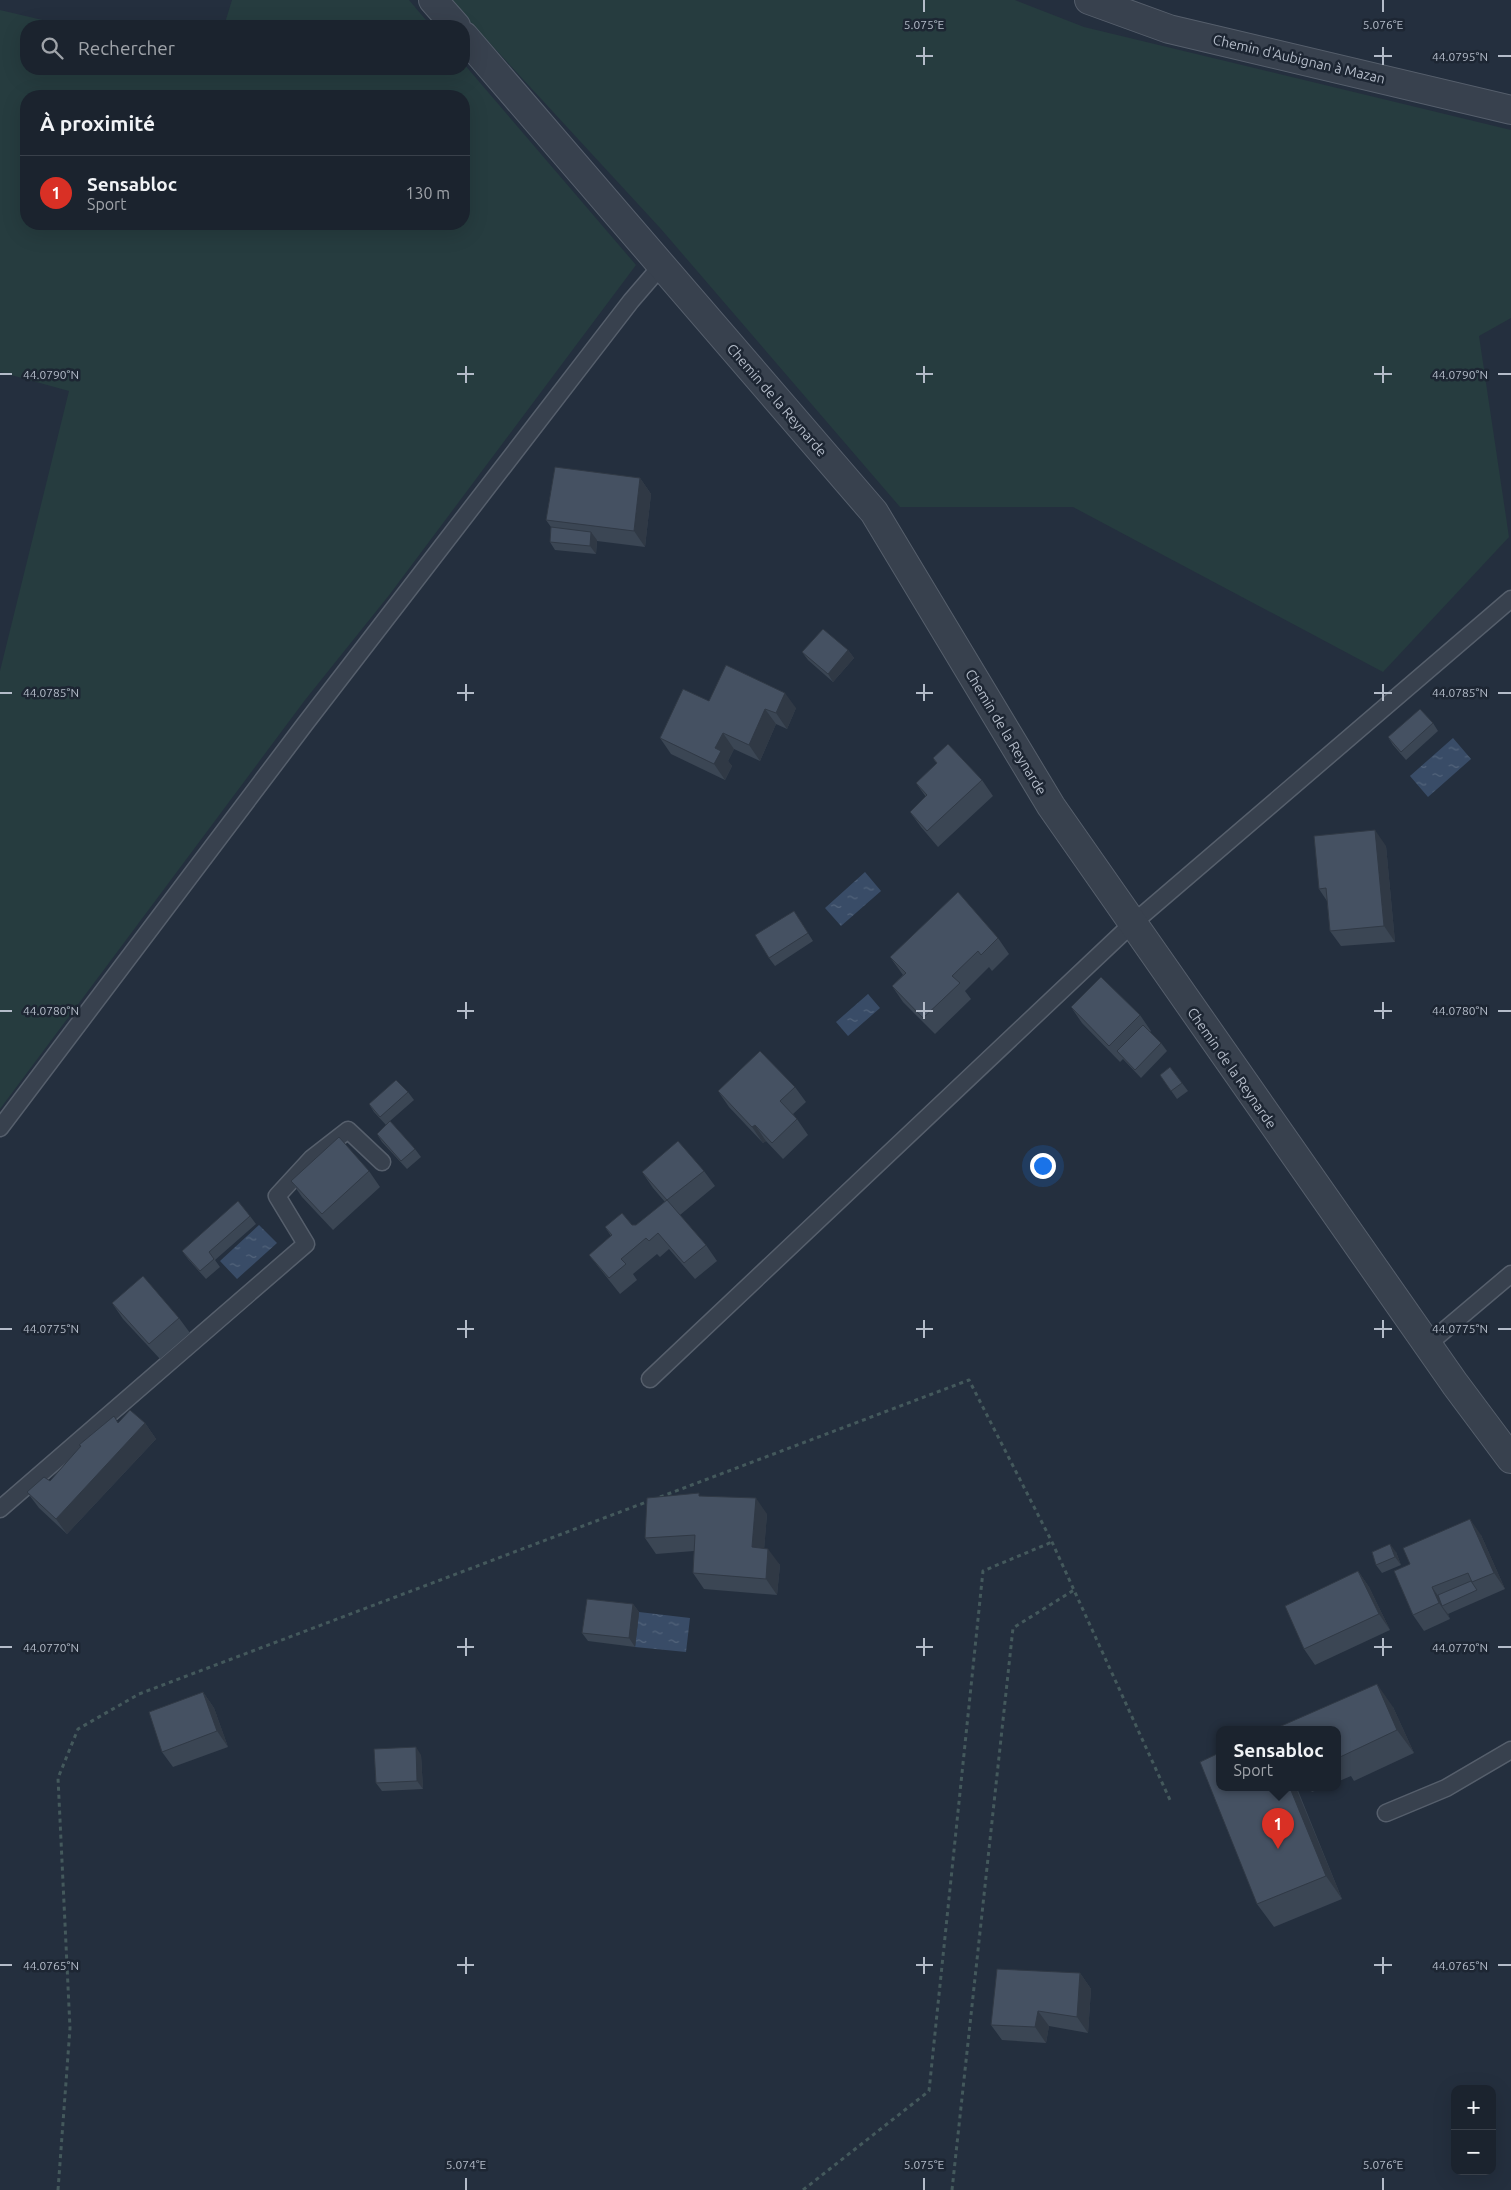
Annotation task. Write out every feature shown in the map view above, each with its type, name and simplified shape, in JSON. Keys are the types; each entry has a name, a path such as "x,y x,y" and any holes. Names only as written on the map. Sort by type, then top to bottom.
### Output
{"street":[{"path":"433,0 451,20"},
{"name":"Chemin d'Aubignan à Mazan","path":"1089,0 1169,29 1511,110"},
{"name":"Chemin de la Reynarde","path":"470,43 874,512 1051,806 1427,1345 1511,1459"}],"lane":[{"path":"0,1128 311,716 631,301 662,265"},
{"path":"650,1379 1132,924 1511,599"},
{"path":"0,1509 306,1244 277,1196 312,1158 348,1130 382,1162"},
{"path":"1427,1345 1511,1274"},
{"path":"1386,1813 1446,1788 1511,1750"}],"path":[{"path":"58,2190 70,2028 58,1778 78,1729 139,1694 968,1380 1052,1542 1170,1800"},
{"path":"803,2190 929,2091 983,1571 1052,1542"},
{"path":"952,2190 1012,1628 1074,1590"}],"green space":[{"path":"232,0 409,0 426,20 226,20"},
{"path":"450,0 1015,0 1084,27 1511,130 1511,318 1479,336 1509,537 1383,672 1073,507 900,507 661,229"},
{"path":"0,10 42,20 20,20 20,75 470,75 470,71 636,265 390,594 305,700 0,1109 0,671 69,391 0,372"}],"water":[{"path":"1453,738 1471,759 1428,797 1410,776"},
{"path":"865,872 881,891 841,926 825,908"},
{"path":"868,994 880,1008 848,1036 836,1022"},
{"path":"259,1225 277,1243 237,1279 220,1261"},
{"path":"639,1612 690,1618 686,1652 635,1647"}],"building":[{"path":"555,467 640,478 634,531 546,520"},
{"path":"551,527 591,532 590,546 550,542"},
{"path":"823,629 848,650 828,674 802,652"},
{"path":"726,665 785,693 776,713 765,709 749,745 723,733 715,748 721,751 714,764 660,738 683,689 709,701"},
{"path":"1420,709 1433,723 1401,752 1388,737"},
{"path":"948,744 982,780 927,831 910,812 927,795 916,783 937,763 933,758"},
{"path":"1375,830 1384,926 1330,931 1326,888 1319,889 1314,836"},
{"path":"958,892 998,938 981,955 978,951 952,976 960,983 923,1018 892,986 906,973 890,957"},
{"path":"794,911 808,933 769,958 755,935"},
{"path":"1101,977 1140,1015 1109,1046 1071,1007"},
{"path":"1143,1025 1161,1043 1135,1070 1117,1051"},
{"path":"760,1051 795,1087 780,1101 797,1119 772,1143 755,1125 752,1127 718,1091"},
{"path":"1170,1067 1182,1083 1171,1091 1160,1075"},
{"path":"396,1080 408,1092 380,1117 369,1104"},
{"path":"390,1121 415,1149 401,1161 377,1134"},
{"path":"339,1137 369,1171 322,1214 291,1181"},
{"path":"678,1141 704,1171 667,1200 642,1172"},
{"path":"667,1200 706,1245 684,1263 658,1233 649,1241 646,1238 621,1259 626,1264 609,1278 589,1255 612,1235 605,1227 622,1213 632,1225 636,1225"},
{"path":"238,1201 250,1216 209,1252 214,1259 200,1271 182,1251"},
{"path":"143,1276 179,1318 149,1344 112,1303"},
{"path":"130,1410 145,1423 56,1519 27,1492 44,1477 50,1481 81,1446 79,1445 114,1416 118,1423"},
{"path":"699,1493 699,1496 756,1498 752,1547 768,1549 766,1579 693,1573 695,1535 645,1538 647,1498"},
{"path":"1470,1519 1494,1573 1472,1582 1468,1573 1432,1587 1439,1603 1413,1615 1394,1571 1410,1564 1403,1548"},
{"path":"1390,1544 1395,1557 1376,1565 1372,1552"},
{"path":"1358,1571 1379,1614 1304,1649 1285,1606"},
{"path":"1471,1581 1477,1590 1442,1606 1438,1595"},
{"path":"587,1599 633,1604 629,1638 582,1633"},
{"path":"1377,1684 1397,1730 1341,1757 1341,1726 1281,1726"},
{"path":"203,1692 217,1731 162,1752 149,1712"},
{"path":"416,1747 417,1781 376,1783 374,1749"},
{"path":"1216,1754 1216,1791 1291,1791 1326,1876 1257,1904 1200,1762"},
{"path":"997,1969 1080,1973 1077,2017 1038,2011 1035,2027 991,2025"}],"place":[{"name":"Sensabloc","path":"1278,1849"}]}
